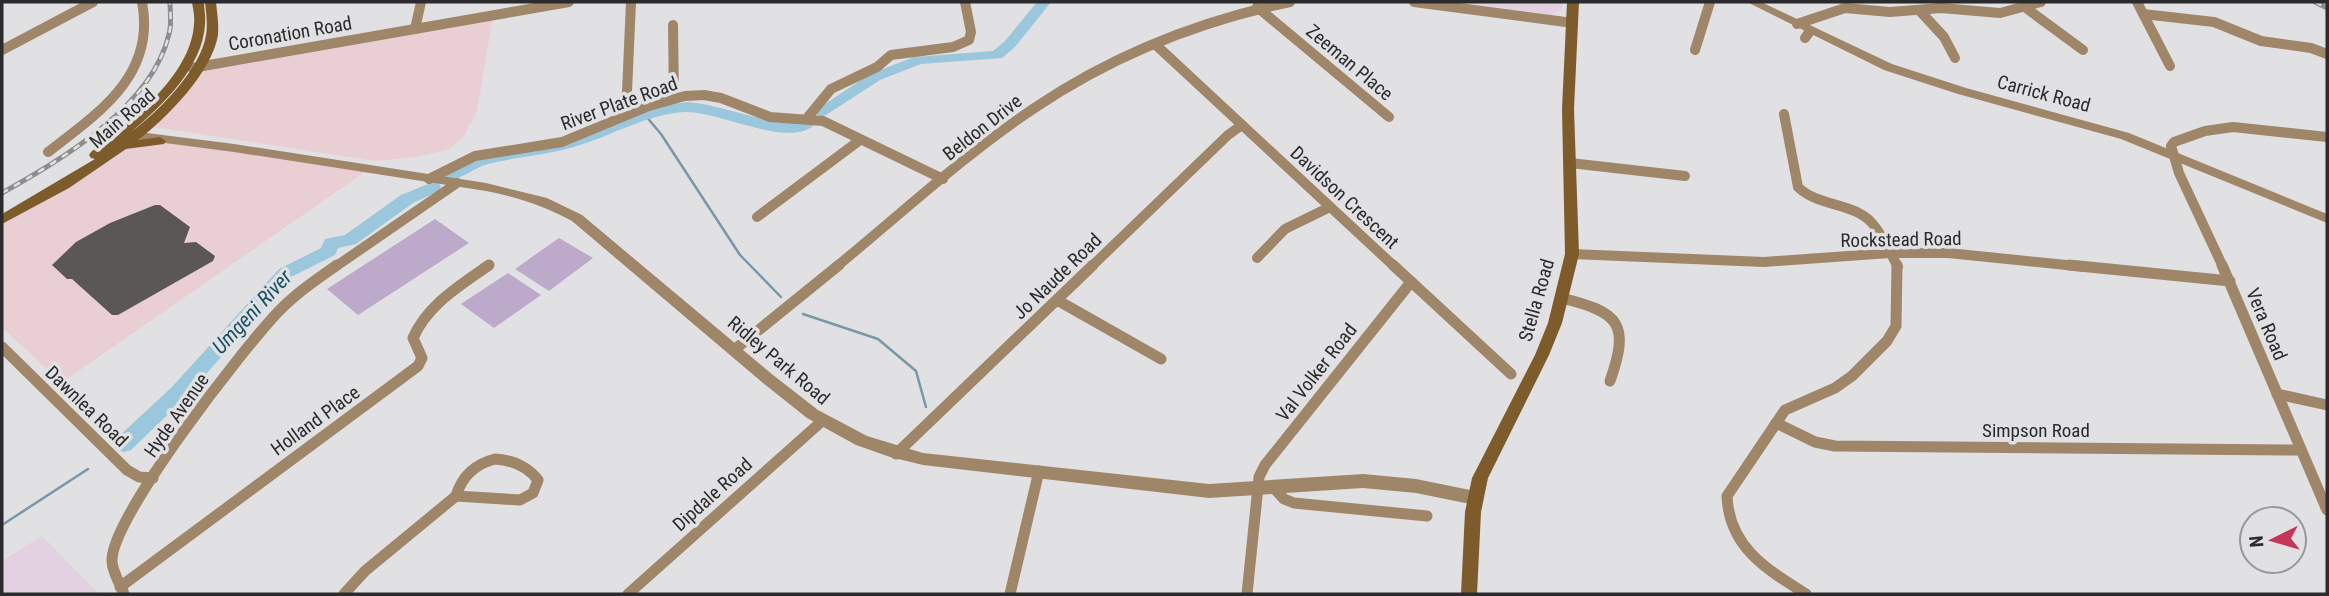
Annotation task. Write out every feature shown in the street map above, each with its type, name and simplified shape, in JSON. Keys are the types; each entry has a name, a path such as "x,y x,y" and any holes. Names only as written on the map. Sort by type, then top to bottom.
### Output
{"main road":[{"name":"Main Road","path":"2,220 74,181 119,148 163,95 189,58 200,22 198,2"},
{"name":"Main Road","path":"2,212 57,181 133,131 178,94 198,68 210,38 213,23 211,2"},
{"name":"Stella Road","path":"1469,594 1475,498 1488,457 1522,399 1555,323 1572,254 1569,109 1573,2"},
{"path":"119,148 136,142 160,141"}],"street":[{"path":"2,50 93,2"},
{"path":"48,152 110,99 141,55 148,26 142,2"},
{"path":"415,29 421,2"},
{"name":"Coronation Road","path":"182,70 569,2"},
{"path":"626,114 631,2"},
{"path":"943,179 823,121 808,117 831,89 877,66 891,55 953,47 969,40 971,32 965,2"},
{"name":"Beldon Drive","path":"734,350 943,179 1039,105 1085,78 1156,45 1257,7 1290,2"},
{"path":"1414,2 1573,23"},
{"path":"1695,50 1710,2"},
{"name":"Carrick Road","path":"1754,2 1797,24 1808,34 1907,74 2101,128 2171,153 2327,219"},
{"path":"1797,24 1845,8 1890,12 1941,8 1991,13 2026,8 2041,2"},
{"path":"2137,2 2170,66"},
{"name":"Zeeman Place","path":"1257,7 1388,117"},
{"path":"2026,8 2083,50"},
{"path":"1919,10 1944,37 1955,58"},
{"path":"2144,14 2214,22 2261,41 2311,48 2327,54"},
{"path":"1808,34 1815,16"},
{"path":"673,24 674,100"},
{"name":"Davidson Crescent","path":"1156,45 1511,374"},
{"name":"River Plate Road","path":"429,179 466,158 559,143 626,114 674,100 705,95 770,118 784,120 808,117"},
{"path":"1785,117 1798,187 1806,195 1867,219 1898,267 1897,317 1893,333 1852,376 1835,388 1790,405 1727,496 1727,511 1748,551 1768,569 1806,594"},
{"name":"Jo Naude Road","path":"896,454 1228,135 1242,125"},
{"path":"2171,153 2174,142 2219,128 2251,127 2327,136"},
{"name":"Ridley Park Road","path":"133,131 174,135 179,141"},
{"name":"Ridley Park Road","path":"133,131 160,141 179,141 520,194 564,210 577,218 774,386 821,422 863,444 896,454 1209,491 1339,481 1385,482 1475,498"},
{"path":"757,217 860,140"},
{"name":"Vera Road","path":"2171,153 2230,281 2327,510"},
{"path":"1570,163 1685,176"},
{"name":"Hyde Avenue","path":"122,590 111,561 114,544 153,478 234,363 280,310 321,276 457,183"},
{"path":"1258,258 1285,229 1330,208"},
{"name":"Rockstead Road","path":"1572,254 1764,262 1890,253 1948,253 2230,281"},
{"name":"Holland Place","path":"122,590 418,366 422,358 413,338 420,321 430,310 489,265"},
{"name":"Val Volker Road","path":"1247,594 1266,488 1259,477 1265,465 1412,282"},
{"path":"1561,298 1595,306 1615,325 1621,335 1610,381"},
{"path":"1057,300 1161,359"},
{"name":"Dawnlea Road","path":"2,347 128,470 139,477 153,478"},
{"path":"2277,394 2327,405"},
{"name":"Dipdale Road","path":"628,594 821,422"},
{"name":"Simpson Road","path":"1776,423 1804,438 1835,446 2300,450"},
{"path":"344,594 365,571 456,496 468,472 478,464 495,459 512,461 538,480 533,493 520,500 456,496"},
{"path":"1010,594 1039,471"},
{"path":"1266,488 1294,503 1427,516"}],"shaded area":[{"path":"1461,2 1562,2 1562,9 1551,15"},
{"path":"493,17 477,111 464,136 448,150 416,157 375,161 154,127 187,88 199,67"},
{"path":"137,135 365,172 61,383 2,327 2,222 86,172"},
{"path":"435,219 469,243 358,315 327,289"},
{"path":"559,238 593,258 549,291 515,269"},
{"path":"508,273 541,295 494,328 461,304"},
{"path":"42,536 99,594 2,594 2,561"}],"building":[{"path":"160,205 190,227 184,243 196,242 215,256 213,261 118,315 112,315 52,265 76,242 110,223"}],"waterway":[{"name":"Umgeni River","path":"821,112 875,77 919,60 997,55 1010,44 1044,2"},
{"name":"Umgeni River","path":"449,176 475,163 561,146 639,117 671,109 703,108 776,127 807,124"},
{"path":"645,115 661,134 740,255 781,297"},
{"name":"Umgeni River","path":"124,444 179,392 285,273 329,251 331,243 350,240 407,199 433,187"},
{"path":"803,314 878,339 916,371 926,407"},
{"name":"Umgeni River","path":"2,525 88,469"}],"railway":[{"path":"2,193 77,147 125,107 144,85 159,60 170,30 170,2"},
{"path":"2315,2 2327,8"}]}
